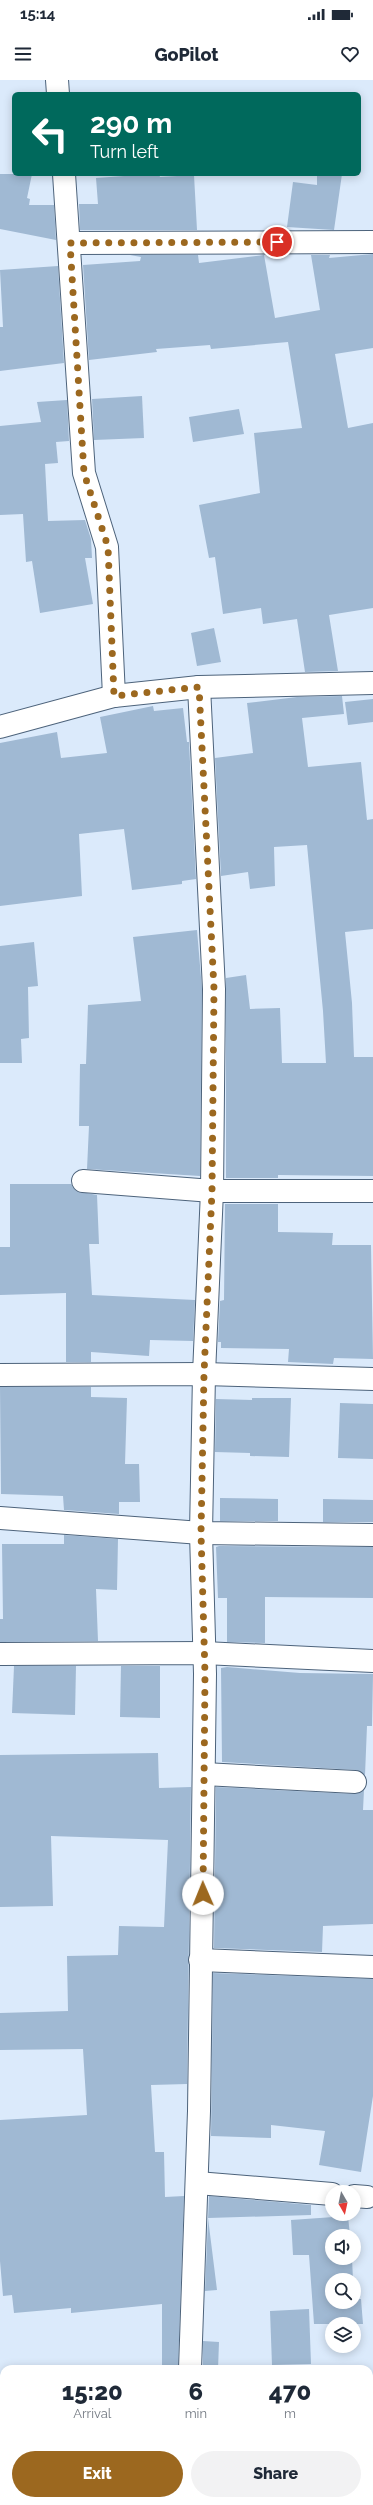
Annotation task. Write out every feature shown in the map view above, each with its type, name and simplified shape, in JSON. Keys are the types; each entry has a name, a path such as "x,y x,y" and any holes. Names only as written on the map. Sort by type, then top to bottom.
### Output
{"street":[{"path":"57,80 58,92"},
{"path":"64,176 70,243 84,473 108,547 114,696"},
{"path":"70,243 373,242"},
{"path":"0,727 114,696 199,687 373,683"},
{"path":"190,2365 197,2183 204,1774 204,1653 201,1533 204,1374 212,1191 214,989 199,687"},
{"path":"83,1181 212,1191 373,1191"},
{"path":"0,1375 204,1374 373,1379"},
{"path":"0,1518 201,1533 373,1535"},
{"path":"0,1654 204,1653 373,1661"},
{"path":"204,1774 355,1782"},
{"path":"200,1960 373,1968"},
{"path":"197,2183 325,2193"}],"building":[{"path":"0,174 12,174 12,176 32,176 27,198 30,199 29,205 54,205 56,240 0,229"},
{"path":"124,176 194,176 197,230 80,230 79,204 98,204 96,178"},
{"path":"317,176 342,176 334,230 287,227 293,182 317,185"},
{"path":"373,254 373,348 335,354 348,428 373,423 373,608 329,615 338,671 305,672 297,619 263,624 261,608 223,614 215,557 209,558 199,505 260,493 254,433 302,428 288,342 211,349 210,345 156,349 157,352 89,360 83,265 140,261 141,257 130,255 198,255 199,263 264,255 275,318 320,310 311,255 330,255 329,258"},
{"path":"58,266 64,363 0,371 0,327 3,327 0,270"},
{"path":"142,396 144,438 94,440 92,399"},
{"path":"67,400 69,441 56,442 58,463 45,464 48,521 85,520 91,539 92,558 85,558 93,604 40,613 32,561 26,562 23,514 0,515 0,426 41,422 37,402"},
{"path":"239,409 244,434 193,442 189,417"},
{"path":"214,628 221,662 197,666 191,633"},
{"path":"342,696 344,714 302,718 308,767 361,762 367,820 373,819 373,929 345,932 352,1003 354,1057 373,1057 373,1176 278,1175 278,1178 226,1178 226,978 246,975 250,1009 280,1008 282,1063 326,1063 323,1011 307,845 274,847 275,886 250,889 248,872 221,876 215,758 253,753 247,703 297,697"},
{"path":"373,699 373,722 348,725 345,702"},
{"path":"153,706 154,711 183,708 187,742 189,742 196,879 182,881 182,884 132,890 124,829 79,834 82,896 0,906 0,743 57,732 61,758 107,753 100,717"},
{"path":"197,930 202,989 200,1176 87,1169 89,1126 79,1126 80,1064 86,1064 88,1005 141,1001 133,937"},
{"path":"34,942 38,986 28,987 29,1038 21,1039 22,1063 0,1063 0,946"},
{"path":"10,1184 71,1184 76,1191 97,1195 99,1244 89,1244 92,1295 195,1300 193,1341 150,1340 149,1356 91,1352 91,1362 66,1362 66,1293 0,1295 0,1247 10,1247"},
{"path":"225,1204 278,1204 278,1232 333,1233 332,1245 371,1245 373,1359 334,1358 333,1364 288,1362 289,1349 221,1348 221,1342 218,1342 220,1301 224,1300"},
{"path":"0,1387 91,1387 91,1397 127,1398 125,1464 139,1464 140,1502 119,1502 119,1514 64,1510 63,1496 1,1494"},
{"path":"252,1398 291,1398 289,1457 250,1456 250,1453 215,1452 216,1399 252,1400"},
{"path":"340,1403 373,1404 373,1459 338,1458"},
{"path":"220,1498 278,1499 278,1521 220,1521"},
{"path":"323,1499 373,1500 373,1522 323,1522"},
{"path":"64,1535 118,1539 117,1590 96,1589 98,1641 0,1642 0,1619 3,1619 2,1544 64,1544"},
{"path":"216,1547 373,1547 373,1598 265,1597 265,1643 227,1642 227,1598 218,1598"},
{"path":"14,1666 76,1666 75,1715 12,1713"},
{"path":"121,1666 160,1666 160,1718 120,1717"},
{"path":"227,1667 300,1673 373,1674 372,1726 367,1726 365,1775 356,1770 222,1762 221,1668"},
{"path":"158,1753 159,1788 191,1787 187,2084 151,2085 155,2152 164,2152 165,2197 184,2196 178,2365 162,2365 162,2304 71,2313 71,2308 14,2313 12,2295 3,2296 0,2261 0,2120 87,2115 83,2049 0,2050 0,2013 68,2011 67,1956 118,1955 119,1926 164,1927 168,1840 51,1836 53,1906 0,1907 0,1755"},
{"path":"216,1787 354,1794 364,1790 363,1810 373,1810 373,1924 323,1926 322,1952 214,1948"},
{"path":"213,1973 373,1979 373,2096 361,2172 319,2165 325,2131 271,2125 271,2138 211,2136"},
{"path":"209,2196 311,2205 311,2215 208,2218"},
{"path":"208,2218 217,2290 205,2291"},
{"path":"325,2218 325,2221 348,2221 349,2229 325,2229 325,2265 352,2265 353,2273 325,2273 325,2309 361,2309 361,2299 363,2324 361,2324 361,2317 325,2317 325,2324 314,2324 309,2255 293,2255 291,2220"},
{"path":"309,2309 311,2364 272,2365 270,2311"},
{"path":"203,2341 219,2342 218,2365 203,2365"}],"route":[{"path":"203,1894 202,1850 205,1674 201,1533 204,1374 212,1191 214,989 199,687 114,696 108,547 84,473 70,243 277,242"}]}
